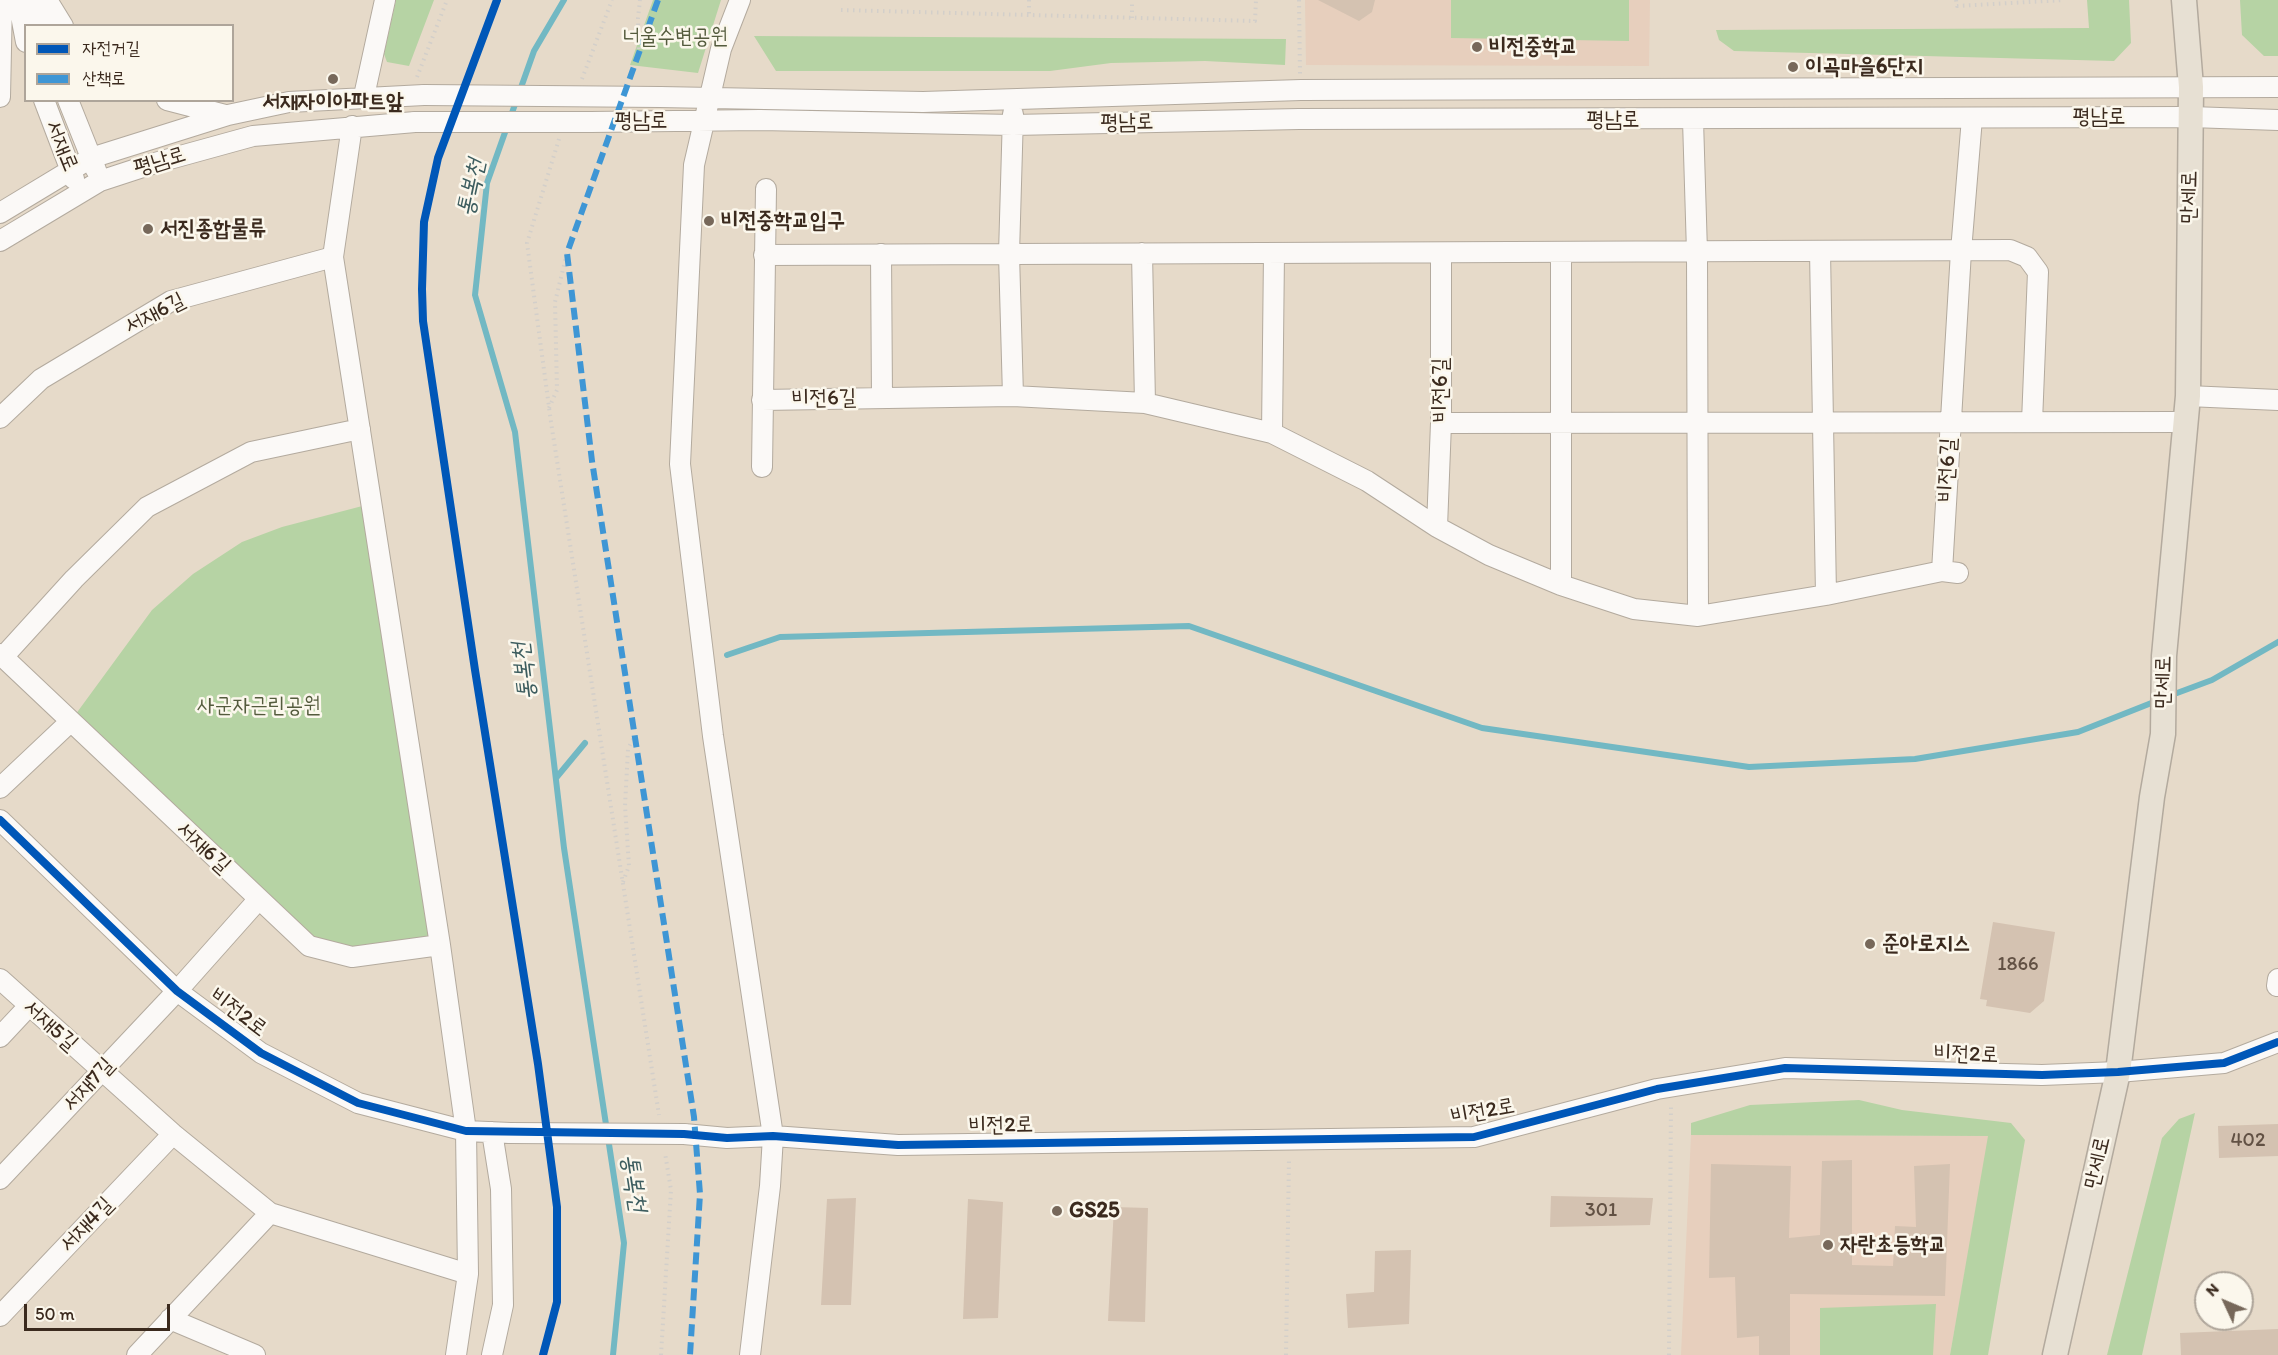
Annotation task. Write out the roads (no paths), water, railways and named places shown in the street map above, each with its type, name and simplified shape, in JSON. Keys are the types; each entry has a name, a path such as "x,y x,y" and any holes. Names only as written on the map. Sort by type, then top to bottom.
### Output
{"main road":[{"name":"만세로","path":"2055,1355 2118,1072 2152,797 2163,734 2164,656 2187,396 2192,87 2184,0"}],"street":[{"path":"0,97 2,0"},
{"path":"18,0 24,32"},
{"path":"38,0 43,24"},
{"path":"47,0 62,24"},
{"path":"364,96 385,0"},
{"path":"740,0 722,49 694,165 680,464 713,736 773,1136 770,1186 750,1355"},
{"name":"평남로","path":"0,213 91,158 228,115 289,102 364,96 421,86 711,100 923,102 1300,90 2278,87"},
{"path":"1012,99 1009,254 1013,396"},
{"name":"서재로","path":"45,102 79,192"},
{"path":"69,102 100,181"},
{"path":"175,102 228,115"},
{"name":"평남로","path":"0,241 100,181 253,135 415,122 874,121 1013,125 1299,119 1693,120 2191,117 2278,120"},
{"name":"비전6길","path":"766,189 762,400 1013,396 1145,403 1272,433 1367,481 1437,527 1489,555 1561,585 1634,609 1698,616 1950,572 1951,422 1961,251 1972,118"},
{"path":"1693,120 1697,252 1698,616"},
{"path":"352,126 333,257 440,945 466,1131 468,1274 456,1355"},
{"path":"764,255 2010,250 2027,257 2038,272 2032,422"},
{"path":"1561,252 1561,585"},
{"path":"1820,252 1826,595"},
{"path":"1142,253 1145,403"},
{"path":"1272,433 1274,253"},
{"name":"비전6길","path":"1437,527 1441,423 1441,253"},
{"path":"881,254 882,398"},
{"name":"서재6길","path":"0,418 41,379 171,301 333,257"},
{"path":"2187,396 2278,400"},
{"path":"762,400 762,467"},
{"path":"1441,423 2186,422"},
{"name":"서재6길","path":"360,429 251,452 147,507 1,655 309,946 352,957 440,945"},
{"path":"0,788 70,722"},
{"name":"비전2로","path":"0,820 177,991 261,1053 358,1103 466,1131 684,1134 727,1138 773,1136 898,1145 1474,1137 1671,1087 1785,1068 2042,1075 2118,1072 2224,1063 2278,1042"},
{"name":"서재7길","path":"0,1179 177,991 258,900"},
{"name":"서재5길","path":"0,979 28,1007 173,1134 270,1213"},
{"path":"0,1037 28,1007"},
{"path":"492,1355 503,1305 501,1133"},
{"name":"서재4길","path":"0,1316 173,1134"},
{"path":"137,1355 270,1213 468,1274"},
{"path":"170,1319 255,1355"}],"waterway":[{"name":"통복천","path":"564,0 534,51 487,183 475,295 515,432 564,848 624,1243 613,1355"},
{"path":"727,655 780,637 1189,626 1482,728 1749,767 1915,759 2078,732 2159,700"},
{"path":"2169,696 2212,680 2278,642"},
{"path":"556,778 585,743"}],"place":[{"name":"비전중학교","path":"1477,47"},
{"name":"이곡마을6단지","path":"1793,67"},
{"name":"서재자이아파트앞","path":"333,79"},
{"name":"비전중학교입구","path":"709,221"},
{"name":"서진종합물류","path":"148,229"},
{"name":"준아로지스","path":"1870,944"},
{"name":"GS25","path":"1057,1211"},
{"name":"자란초등학교","path":"1828,1245"}],"park label":[{"name":"너울수변공원","path":"675,37"},
{"name":"사군자근린공원","path":"259,706"}]}
